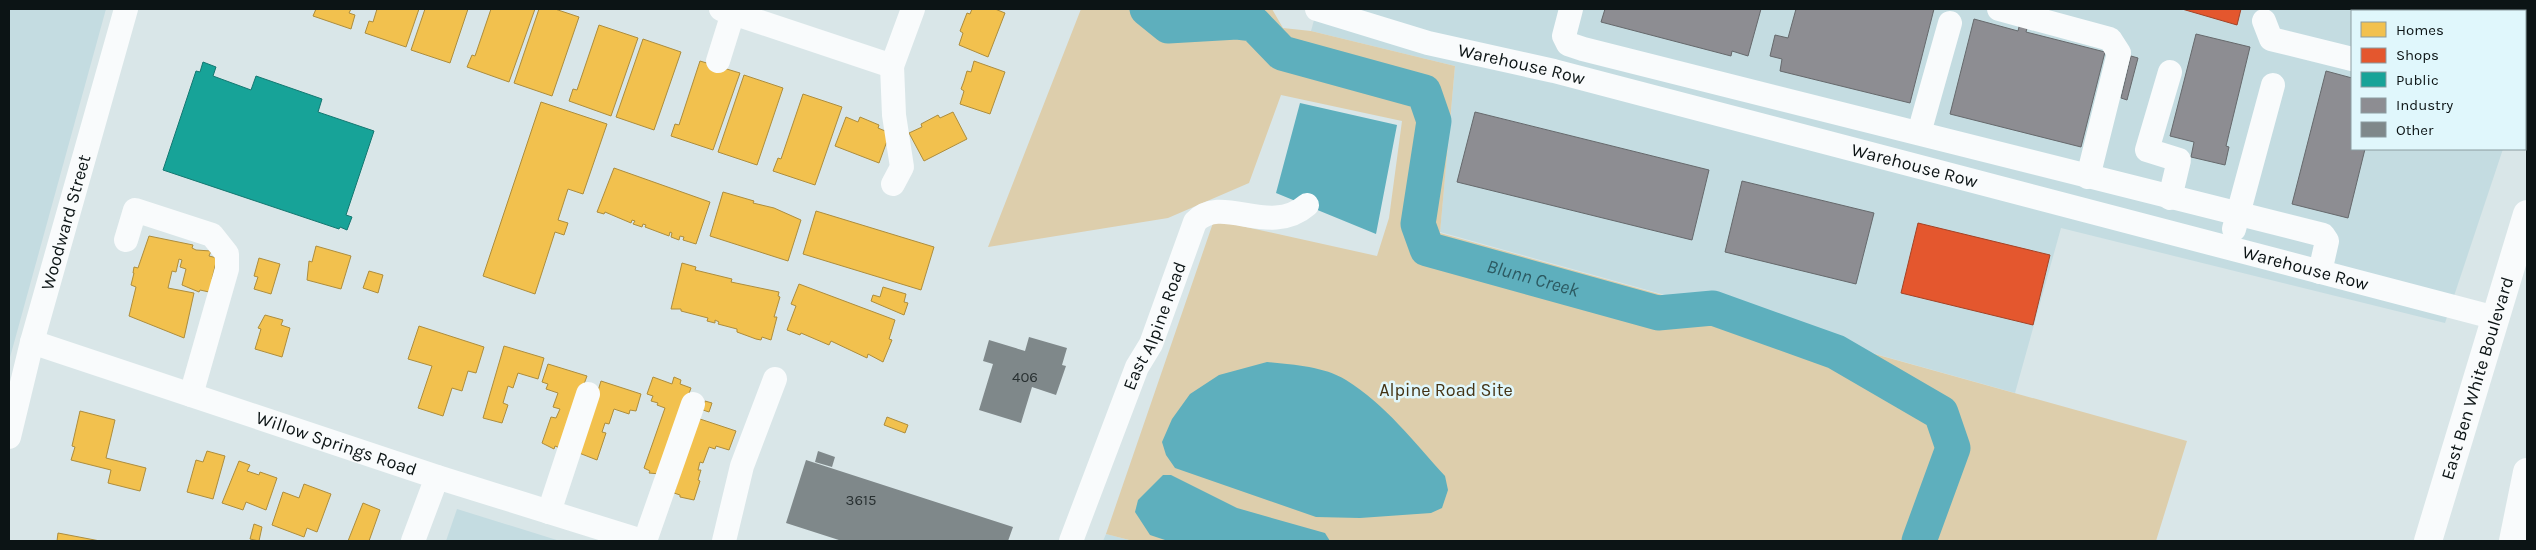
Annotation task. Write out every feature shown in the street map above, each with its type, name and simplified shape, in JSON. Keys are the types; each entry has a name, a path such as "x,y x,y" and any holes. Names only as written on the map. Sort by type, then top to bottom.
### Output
{"main road":[{"name":"East Ben White Boulevard","path":"2428,541 2527,214"},
{"path":"2514,541 2527,472"}],"street":[{"name":"Woodward Street","path":"9,437 32,342 126,9"},
{"path":"893,184 902,167 894,114 892,66 913,9"},
{"path":"1571,9 1564,36 1568,44 1583,50 2323,235 2327,241 2320,272"},
{"path":"1999,9 2110,39 2120,53 2088,177"},
{"path":"718,61 727,11 892,66"},
{"name":"Warehouse Row","path":"1324,12 1428,43 1554,71 2496,318"},
{"path":"2264,21 2271,39 2351,59"},
{"path":"1919,133 1950,22"},
{"path":"2170,72 2147,150 2179,160 2170,198"},
{"path":"2229,248 2273,85"},
{"name":"East Alpine Road","path":"1074,540 1137,367 1151,344 1195,222 1202,215 1216,210 1266,219 1289,217 1297,214 1307,205"},
{"path":"126,240 135,210 212,235 227,254 227,269 191,395"},
{"name":"Willow Springs Road","path":"32,342 437,477 636,540"},
{"path":"724,541 742,466 775,379"},
{"path":"549,512 588,394"},
{"path":"636,540 693,404"},
{"path":"413,541 437,477"}],"shaded area":[{"path":"9,9 106,9 9,361"},
{"path":"1317,9 2527,9 2527,64 2526,69 2526,10 2351,10 2351,150 2503,150 2445,323 2061,228 2015,393 1440,232 1455,66 1311,31"},
{"path":"457,509 560,541 446,541"},
{"path":"1106,534 1133,541 1103,541"}],"green space":[{"name":"Alpine Road Site","path":"1081,9 1272,9 1283,28 1311,31 1455,66 1440,233 2187,441 2156,541 1133,541 1106,534 1214,220 1377,256 1389,218 1402,121 1281,95 1249,183 1168,218 988,247"}],"water":[{"path":"1300,103 1397,125 1376,234 1276,193"},
{"path":"1267,362 1308,367 1337,375 1374,400 1445,476 1448,490 1442,508 1431,513 1360,518 1316,517 1175,468 1166,455 1162,442 1172,419 1190,394 1219,375"},
{"path":"1163,475 1171,475 1237,508 1325,533 1330,541 1168,541 1150,535 1135,512 1138,500"}],"building: Homes":[{"path":"316,9 351,9 349,13 355,15 351,29 313,16"},
{"path":"377,9 419,9 406,47 365,33 369,21 373,22"},
{"path":"425,9 468,9 450,63 411,50"},
{"path":"491,9 535,9 509,82 467,67 472,55 475,56"},
{"path":"539,9 555,9 579,17 552,96 514,83"},
{"path":"972,9 995,9 1005,13 988,57 959,45 963,33 960,31 967,13 970,14"},
{"path":"599,25 638,38 611,116 569,101 573,89 577,90"},
{"path":"643,39 681,52 654,130 616,117"},
{"path":"700,61 740,73 713,150 671,136 675,124 679,125"},
{"path":"974,61 1005,72 990,114 960,104 964,91 961,89 967,71 971,72"},
{"path":"744,75 783,88 757,165 718,152"},
{"path":"803,94 842,107 815,185 773,171 778,158 781,159"},
{"path":"541,102 607,124 583,194 568,189 558,220 568,223 564,235 555,232 535,294 483,276"},
{"path":"953,112 967,139 924,161 909,133 922,127 921,124 938,115 940,118"},
{"path":"846,117 858,122 860,117 879,125 878,128 890,133 879,163 835,146"},
{"path":"614,168 710,202 696,244 683,240 684,237 680,236 679,240 671,237 672,233 670,232 669,236 645,227 646,225 643,224 642,227 633,224 635,221 632,220 631,223 605,212 604,214 597,212"},
{"path":"723,192 754,201 753,203 774,208 801,220 788,261 710,236"},
{"path":"816,211 934,247 921,290 803,254"},
{"path":"149,236 193,245 192,248 196,250 211,251 209,256 217,258 212,279 215,280 209,292 200,290 199,292 182,285 186,269 180,267 182,260 179,259 176,272 172,271 168,288 194,293 184,338 129,316 136,287 131,285 134,267 138,268"},
{"path":"316,246 351,256 341,289 307,280 309,261 312,262"},
{"path":"259,258 280,264 271,294 254,289 258,277 254,276"},
{"path":"682,263 696,267 695,270 732,279 731,282 779,292 778,296 780,297 774,317 777,317 771,340 762,337 761,340 756,339 737,332 737,329 718,324 719,322 715,320 715,323 707,321 708,318 681,311 681,309 671,309"},
{"path":"369,271 383,275 378,293 363,288"},
{"path":"799,284 895,320 889,339 892,340 883,362 868,354 867,358 831,341 829,345 801,333 800,335 787,330 796,306 791,304"},
{"path":"883,287 906,294 904,302 908,303 904,315 871,301 873,295 880,297"},
{"path":"265,315 283,320 281,325 290,328 282,357 255,349 261,329 258,328"},
{"path":"419,326 484,347 476,373 468,371 462,391 452,388 443,416 418,408 432,366 408,359"},
{"path":"504,346 544,358 538,379 518,373 513,388 508,386 503,403 508,405 502,423 483,418"},
{"path":"548,364 587,376 560,448 555,446 554,449 542,443 551,417 556,418 560,409 553,407 558,393 546,389 548,384 542,382"},
{"path":"653,377 672,384 674,377 681,380 680,384 691,388 660,474 649,473 650,471 644,468 665,408 651,401 653,396 647,394"},
{"path":"601,381 641,394 636,411 630,410 629,414 614,409 609,424 605,423 602,432 606,433 597,460 579,453"},
{"path":"705,401 712,403 709,412 703,410"},
{"path":"80,411 115,420 106,458 146,468 140,491 108,483 111,470 71,460 75,447 72,446"},
{"path":"887,417 908,425 905,433 884,425"},
{"path":"697,418 736,431 729,450 716,446 715,449 709,447 703,463 700,462 698,470 701,470 698,480 700,481 694,500 680,497 680,495 674,493"},
{"path":"207,451 225,456 213,499 187,492 196,460 203,462"},
{"path":"239,461 250,465 247,471 259,475 260,472 277,478 266,510 246,502 243,510 222,503"},
{"path":"304,484 331,494 317,532 307,528 304,537 272,525 283,492 299,498"},
{"path":"363,503 380,510 369,541 348,541"},
{"path":"254,524 262,527 259,541 250,539"},
{"path":"58,533 100,541 57,541"}],"building: Shops":[{"path":"2182,9 2241,9 2237,25"},
{"path":"1918,223 2050,255 2033,325 1901,293"}],"building: Public":[{"path":"203,62 216,67 213,76 251,90 256,76 322,99 318,112 374,131 346,215 352,217 347,230 340,227 339,229 163,170 196,71 200,72"}],"building: Industry":[{"path":"1605,9 1761,9 1748,56 1732,51 1731,56 1601,22"},
{"path":"1796,9 1934,9 1910,103 1780,71 1782,59 1770,56 1775,35 1788,38"},
{"path":"1974,19 2018,31 2021,19 2029,21 2026,32 2105,52 2081,147 1950,114"},
{"path":"2196,34 2250,47 2226,146 2229,147 2225,165 2191,157 2194,142 2170,136"},
{"path":"2131,56 2138,58 2127,100 2121,98"},
{"path":"2326,71 2351,78 2351,150 2365,150 2348,218 2292,204"},
{"path":"1475,112 1709,170 1692,240 1457,182"},
{"path":"1742,181 1874,213 1856,284 1725,252"}],"building: Other":[{"path":"1029,337 1067,348 1062,365 1066,366 1056,395 1032,387 1021,423 979,410 993,364 983,361 989,340 1025,351"},
{"path":"818,451 835,457 832,467 815,462"},
{"path":"806,460 1013,527 1008,541 842,541 786,523"}],"waterway":[{"name":"Blunn Creek","path":"1147,9 1168,26 1237,22 1254,24 1282,53 1424,92 1434,121 1418,224 1427,249 1658,313 1713,308 1836,352 1941,413 1953,448 1919,541"}]}
